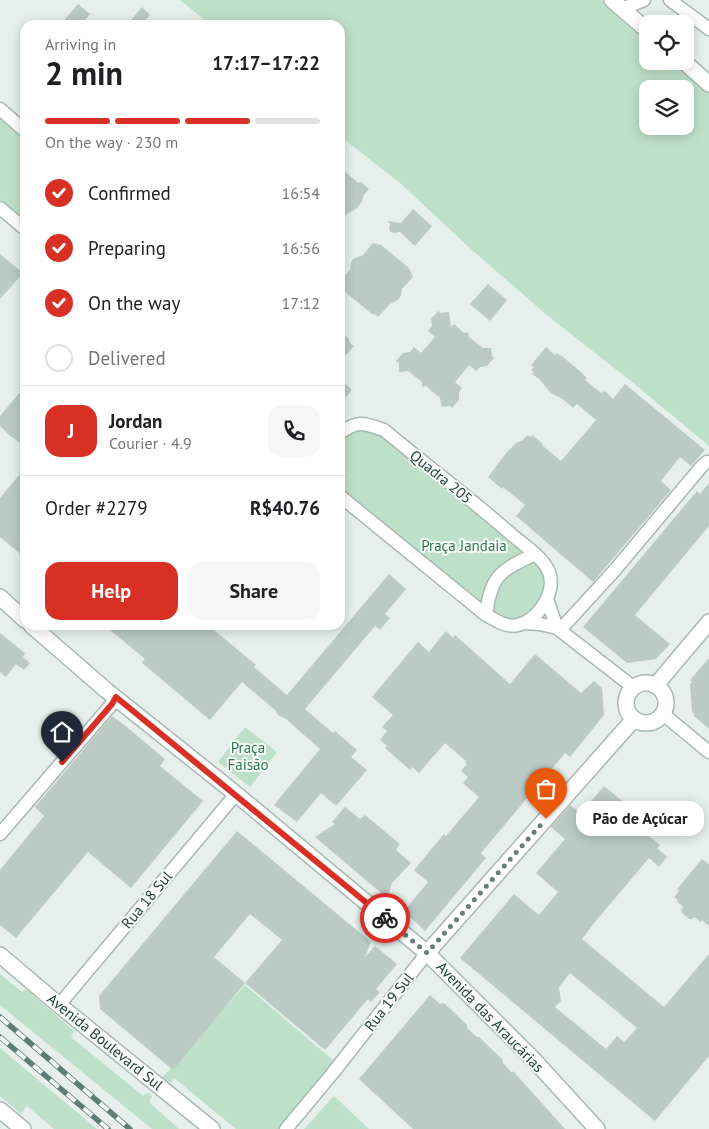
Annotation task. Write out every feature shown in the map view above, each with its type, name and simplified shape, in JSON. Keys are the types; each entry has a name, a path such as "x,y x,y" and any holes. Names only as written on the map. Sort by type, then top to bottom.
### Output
{"street":[{"path":"617,5 644,0"},
{"path":"670,0 709,28"},
{"path":"617,5 639,23"},
{"path":"693,70 709,84"},
{"path":"0,109 20,126"},
{"path":"0,208 20,225"},
{"name":"Quadra 205","path":"345,430 356,424 368,424 384,430 535,554 547,568 551,582 547,599 559,629"},
{"path":"559,629 614,570 702,466 709,462"},
{"path":"345,500 486,615 504,625 517,625 534,616 547,599"},
{"path":"486,615 488,596 499,575 511,566 535,554"},
{"path":"0,598 20,616"},
{"path":"656,685 709,622"},
{"path":"522,623 540,624 559,629 633,687"},
{"name":"Avenida das Araucárias","path":"37,630 107,691 236,794 427,953 533,1060 596,1129"},
{"path":"644,682 656,685 666,701 663,714 653,722 646,723 634,719 626,709 626,697 629,691 644,682"},
{"path":"0,834 116,697"},
{"path":"663,714 709,752"},
{"name":"Rua 19 Sul","path":"286,1129 332,1074 427,953 634,719"},
{"name":"Rua 18 Sul","path":"59,1005 236,794"},
{"name":"Avenida Boulevard Sul","path":"0,955 212,1129"},
{"path":"0,1110 23,1129"}],"green space":[{"path":"180,0 601,0 639,31 639,70 684,70 709,92 709,446 548,316 472,250 400,183 345,140 345,20 205,20"},
{"path":"0,119 20,136 20,215 0,199"},
{"name":"Praça Jandaia","path":"368,424 535,554 551,582 538,612 504,625 345,500 345,431"},
{"name":"Praça Faisão","path":"245,727 277,752 250,787 218,762"},
{"path":"0,974 22,992 26,989 74,1031 71,1037 143,1096 147,1092 152,1096 149,1102 179,1129 152,1129 0,1005"},
{"path":"245,985 335,1062 279,1129 236,1129 174,1078 171,1083 162,1078"},
{"path":"0,1048 97,1129 54,1129 27,1106 21,1114 0,1096"},
{"path":"334,1096 369,1129 304,1129"}],"building":[{"path":"78,4 90,14 85,20 64,20"},
{"path":"142,7 150,15 146,20 131,20"},
{"path":"345,171 358,183 361,182 369,189 356,209 345,215"},
{"path":"413,209 432,226 415,246 400,232 390,232 390,224 387,221 401,223"},
{"path":"373,243 381,245 409,268 413,277 402,289 398,300 390,304 378,317 345,292 345,276 350,270 351,263 353,259 363,255"},
{"path":"0,254 20,271 20,276 0,299"},
{"path":"488,284 507,300 490,321 470,304"},
{"path":"438,311 441,313 449,312 451,327 454,324 464,333 468,332 469,337 483,348 491,348 494,358 487,366 480,367 476,371 469,365 455,382 462,388 459,392 459,400 452,408 450,406 442,407 440,398 426,386 422,387 422,382 408,371 399,372 399,363 396,361 403,353 410,352 414,347 421,353 435,337 428,331 432,326 431,319"},
{"path":"345,335 350,343 354,346 345,356"},
{"path":"546,347 555,355 557,353 563,357 587,378 585,380 601,393 605,391 613,399 625,384 705,450 691,466 680,457 661,481 671,490 593,582 516,516 525,505 488,477 507,452 527,435 530,437 532,435 561,461 596,420 577,404 573,408 564,400 551,393 532,374 534,372 531,370 534,367 531,365"},
{"path":"345,384 352,390 345,398"},
{"path":"20,392 20,443 0,426 0,416"},
{"path":"20,474 20,554 0,537 0,498"},
{"path":"709,483 709,526 635,615 670,644 656,659 627,663 583,627 697,491 700,494"},
{"path":"389,574 406,589 385,614 390,618 380,630 375,626 305,709 333,733 335,731 357,750 351,757 367,770 336,806 321,793 297,822 274,805 320,749 286,719 278,715 275,710 242,682 210,720 142,663 145,659 110,630 214,630 256,665 254,667 287,695 342,630 345,630 345,626"},
{"path":"446,631 453,638 455,635 510,684 535,654 581,693 594,681 602,688 604,715 570,757 565,753 481,853 486,858 425,931 404,911 428,882 414,870 444,834 446,836 479,797 463,783 468,777 461,771 467,764 466,761 445,743 419,773 412,767 410,770 385,748 387,746 380,740 387,731 382,727 393,715 372,697 418,642 429,652"},
{"path":"0,633 25,653 23,657 30,663 24,670 16,664 6,677 0,672"},
{"path":"709,658 709,729 693,715 695,714 692,712 690,684 692,682 690,680"},
{"path":"112,716 165,759 160,766 203,801 131,888 88,852 16,938 0,925 0,870 44,816 35,807"},
{"path":"604,786 632,809 626,817 660,845 657,848 667,857 659,867 649,858 582,939 664,1007 709,954 709,1056 655,1121 460,958 514,894 539,915 558,892 536,873 565,839 551,827 570,805 581,813","holes":["570,973 637,1028 624,1042 617,1036 606,1049 555,1007 561,1001 559,987"]},
{"path":"345,807 360,819 365,815 400,844 396,850 411,863 392,883 387,898 315,837 335,824 332,822"},
{"path":"237,831 371,942 365,957 375,946 397,964 376,989 380,992 371,1002 368,999 325,1050 245,983 173,1070 100,1009 99,996","holes":["250,914 282,940 245,983 214,957"]},
{"path":"702,859 709,864 709,926 702,920 701,922 694,917 689,919 682,913 682,906 674,897 679,891 677,889"},
{"path":"430,995 440,1004 444,1003 467,1025 467,1028 477,1037 480,1037 565,1129 413,1129 359,1079"}],"railway":[{"path":"0,1017 130,1129"},
{"path":"0,1037 108,1129"}],"way so far":[{"path":"385,918 427,953 546,819"}],"place":[{"name":"Pão de Açúcar","path":"546,819"}],"route":[{"path":"62,762 116,697 385,918"}]}
